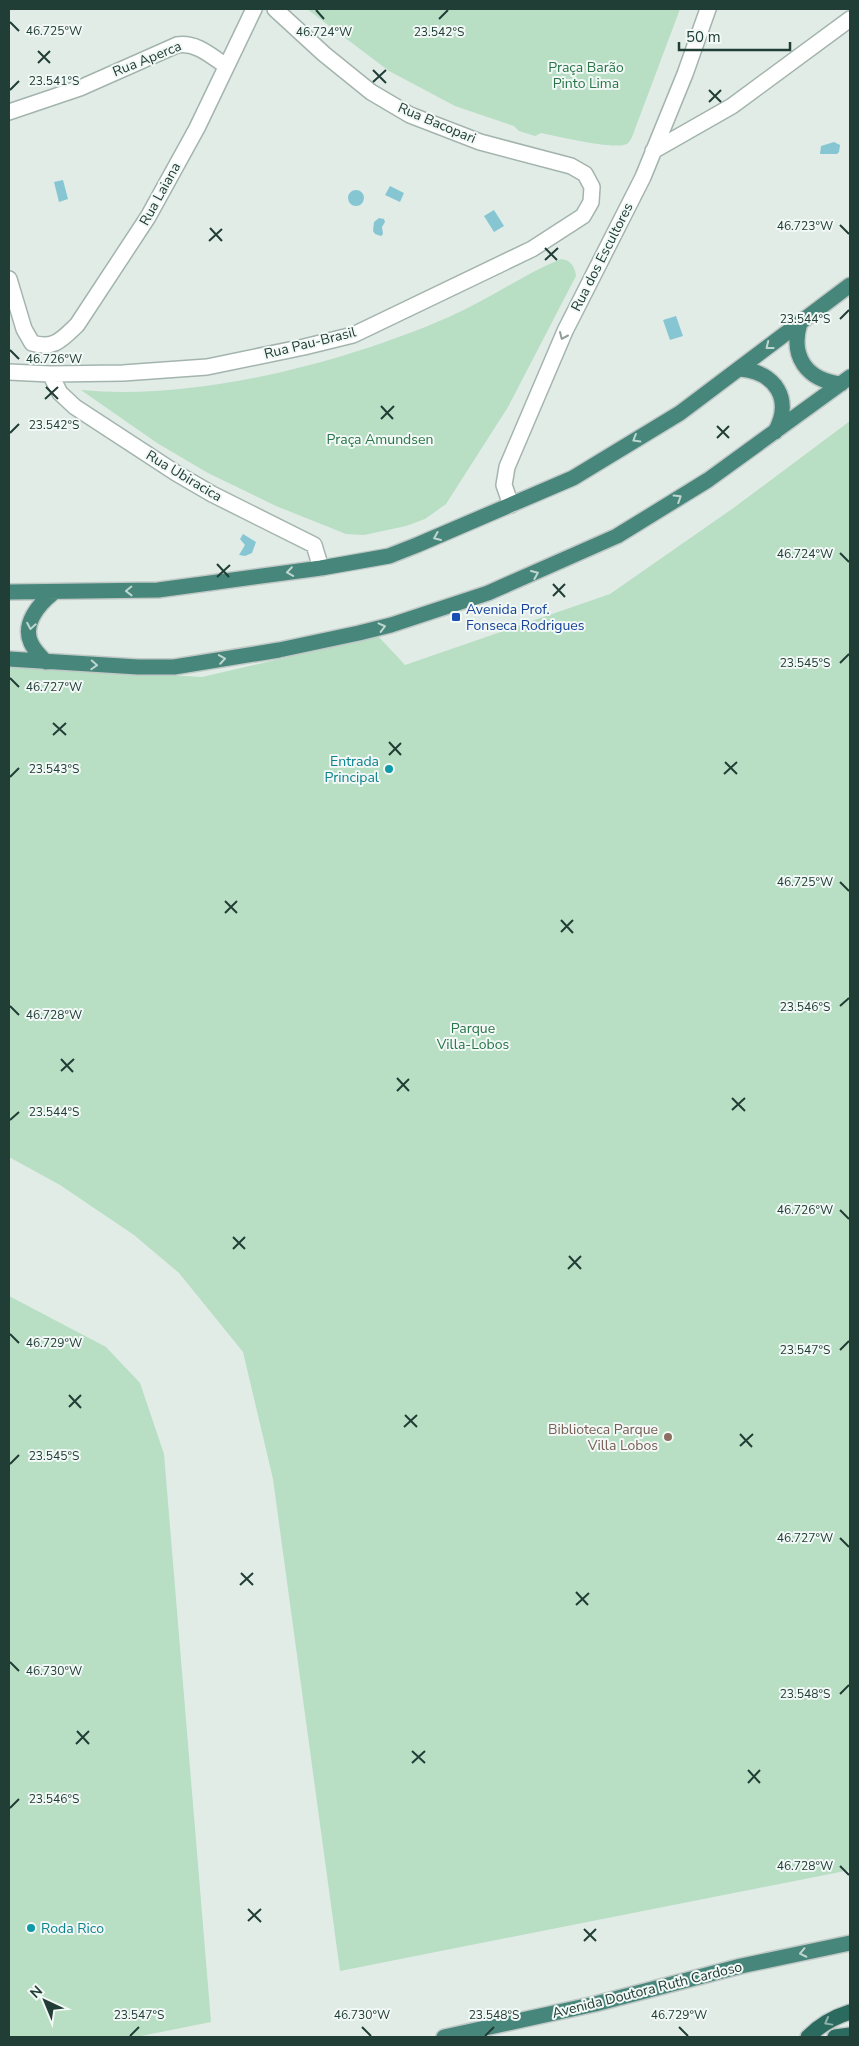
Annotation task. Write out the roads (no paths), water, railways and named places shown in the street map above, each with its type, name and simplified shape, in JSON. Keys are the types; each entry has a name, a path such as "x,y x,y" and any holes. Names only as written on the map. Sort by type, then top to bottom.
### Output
{"highway":[{"path":"9,592 53,593 158,590 321,568 389,556 572,478 680,413 850,285"},
{"path":"800,323 796,335 797,348 801,360 809,371 829,383 846,381"},
{"path":"740,369 760,372 770,379 776,387 780,395 783,413 775,433"},
{"path":"9,659 174,667 279,650 391,625 488,593 617,536 708,480 846,381"},
{"path":"46,662 30,642 29,631 35,610 41,602 53,593"},
{"name":"Avenida Doutora Ruth Cardoso","path":"444,2037 595,2004 741,1966 850,1943"},
{"path":"808,2037 828,2022 850,2012"},
{"path":"835,2037 850,2035"}],"street":[{"name":"Rua Laiana","path":"9,279 24,329 32,343 42,346 53,344 62,339 85,314 148,217 197,128 254,9"},
{"name":"Rua Bacopari","path":"275,9 324,54 371,92 410,115 480,142 571,166"},
{"name":"Rua dos Escultores","path":"511,505 504,485 507,467 565,331 643,177 685,74 708,9"},
{"path":"654,151 732,106 850,19"},
{"name":"Rua Aperca","path":"9,112 80,88 177,45 188,43 199,47 226,66"},
{"name":"Rua Pau-Brasil","path":"9,372 50,374 123,373 207,367 353,335 532,249 583,216 592,202 592,187 585,174 571,166"},
{"name":"Rua Ubiracica","path":"50,374 60,393 75,407 176,473 212,494 314,545 321,568"}],"water":[{"path":"834,142 840,145 837,154 820,154 821,146"},
{"path":"63,180 68,199 59,202 54,182"},
{"path":"390,186 404,193 400,202 385,195"},
{"path":"356,190 362,192 364,198 362,204 356,206 350,204 348,198 350,192"},
{"path":"494,210 504,226 494,232 484,216"},
{"path":"379,218 384,219 385,222 382,227 383,234 381,236 373,231 374,222"},
{"path":"676,316 683,336 670,340 663,320"},
{"path":"243,534 256,542 252,553 245,556 239,555 245,545 240,539"}],"place":[{"name":"Avenida Prof. Fonseca Rodrigues","path":"456,617"},
{"name":"Entrada Principal","path":"389,769"},
{"name":"Biblioteca Parque Villa Lobos","path":"668,1437"},
{"name":"Roda Rico","path":"31,1928"}],"park label":[{"name":"Praça Barão Pinto Lima","path":"586,76"},
{"name":"Praça Amundsen","path":"380,439"},
{"name":"Parque Villa-Lobos","path":"473,1036"}]}
